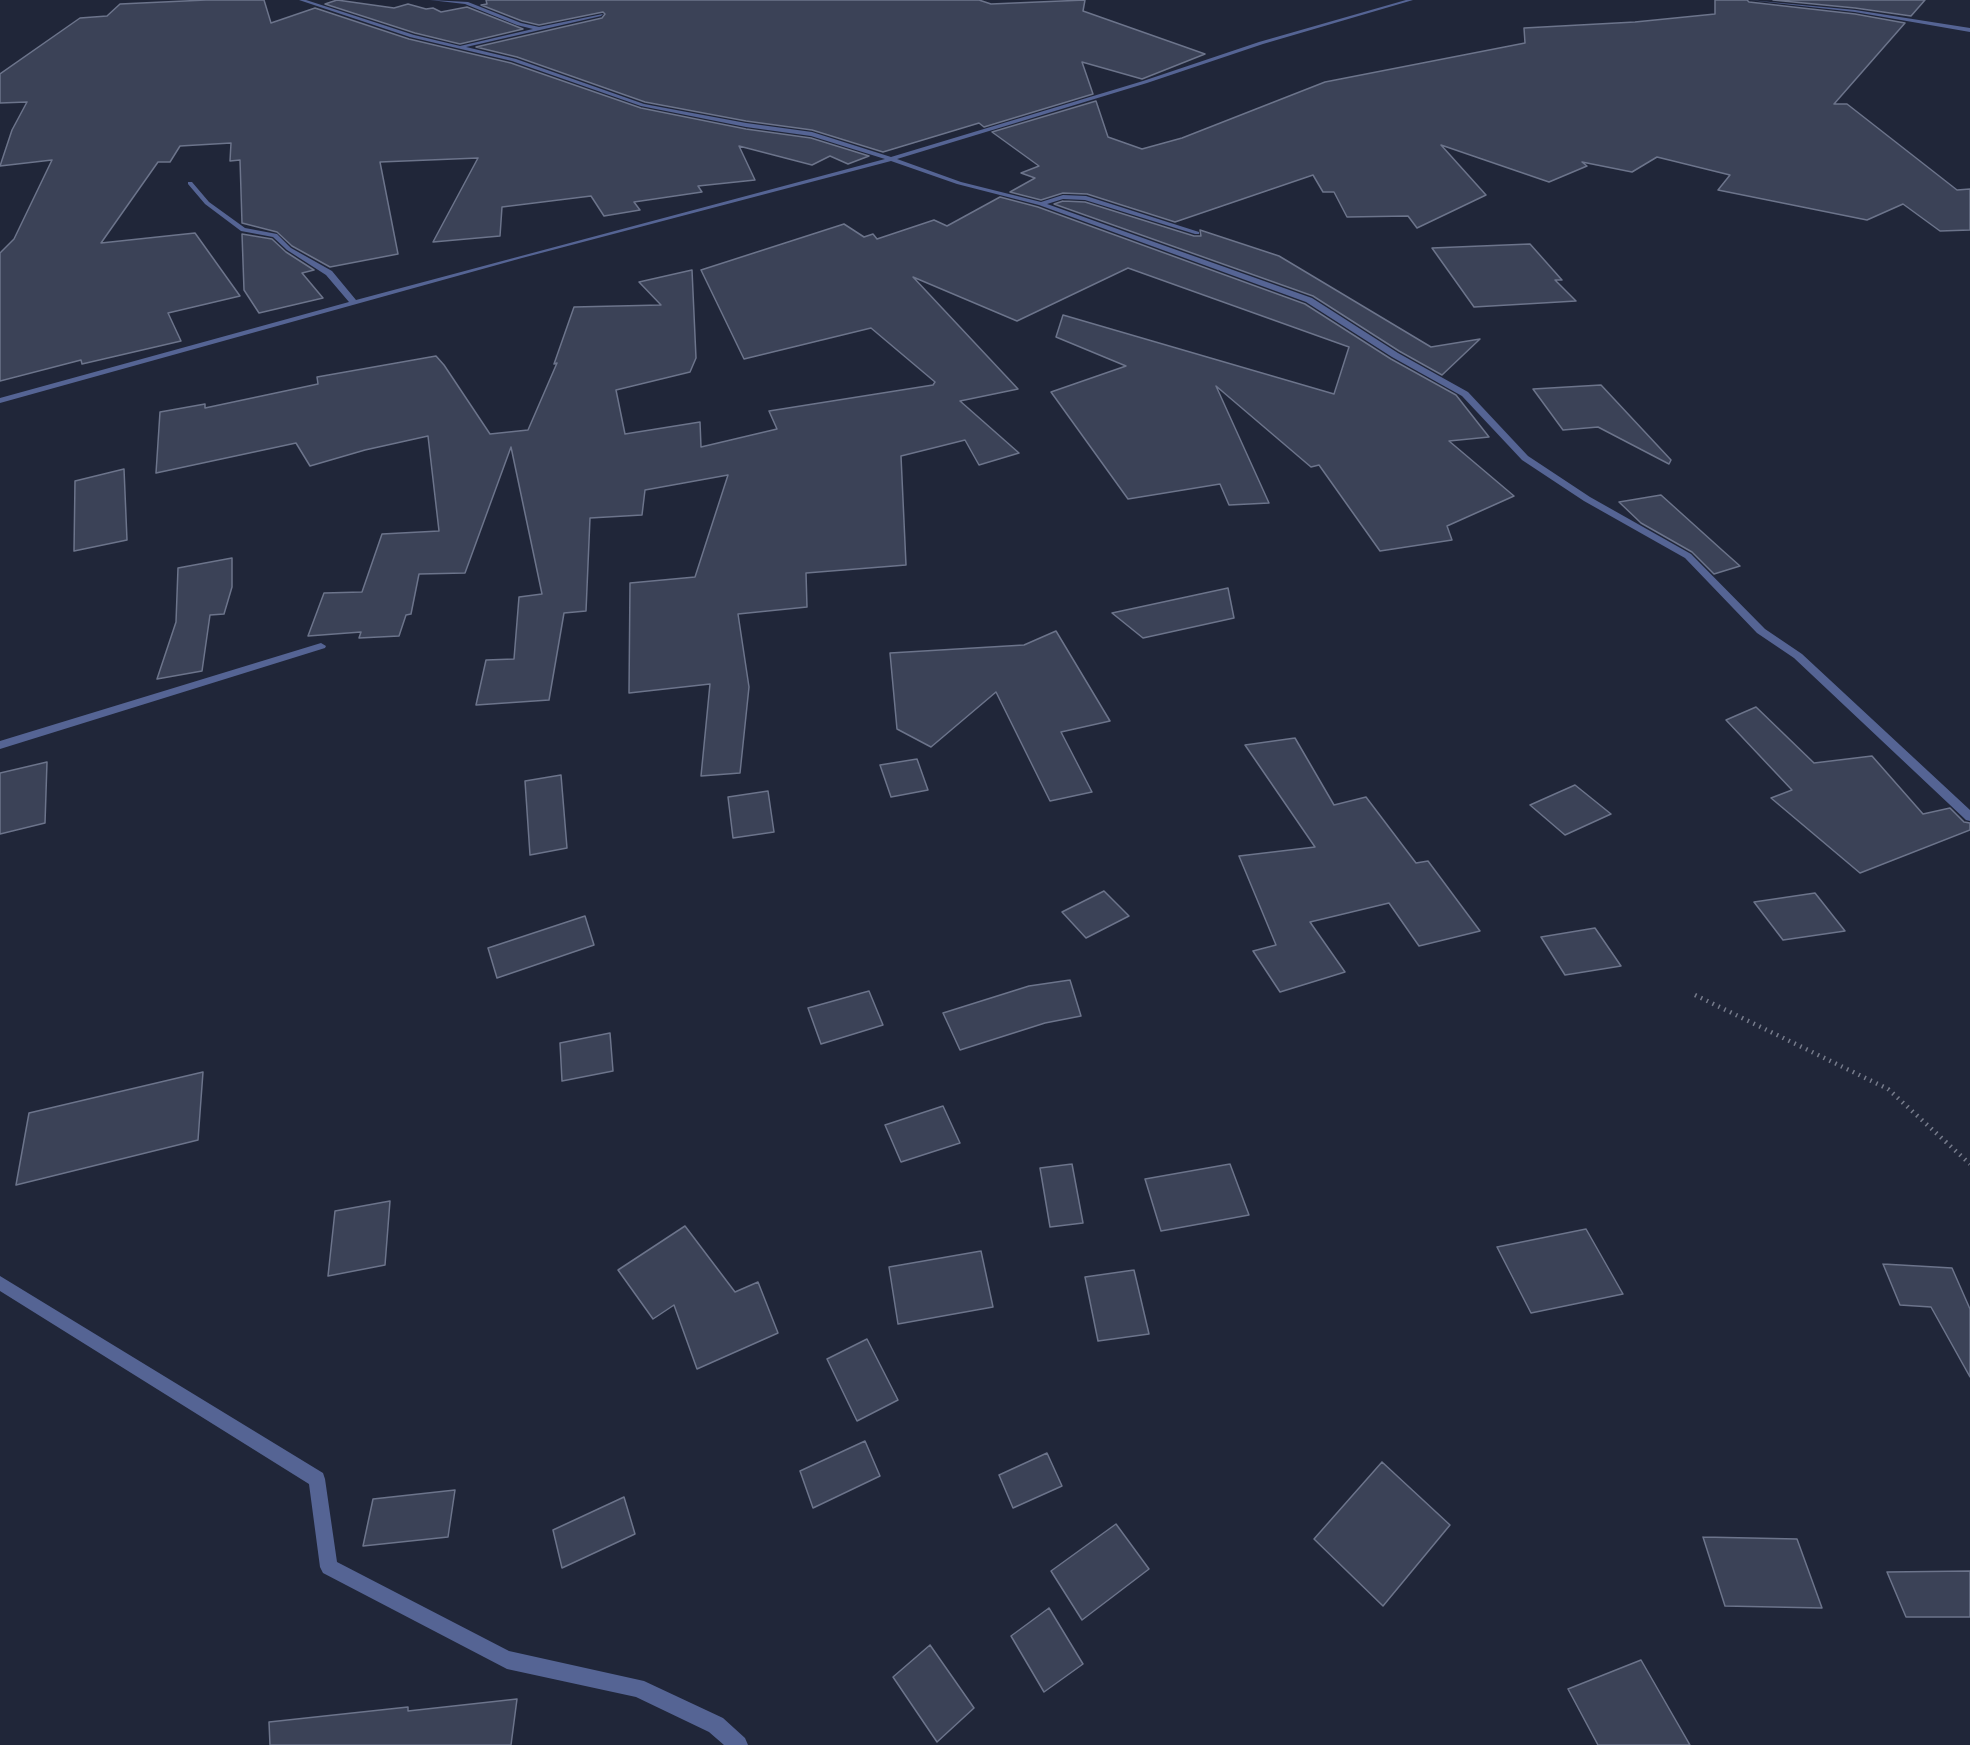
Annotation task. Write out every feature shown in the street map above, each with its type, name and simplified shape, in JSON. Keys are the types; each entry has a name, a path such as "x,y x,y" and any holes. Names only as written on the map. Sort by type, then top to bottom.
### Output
{"street":[{"path":"304,1 315,0"},
{"path":"432,0 466,3 519,24 539,28"},
{"path":"0,401 354,303 892,159 1090,99 1261,43 1411,0"},
{"path":"1638,0 1658,0"},
{"path":"1751,0 1854,11 1970,30"},
{"path":"304,1 412,36 514,60 643,105 746,125 812,134 959,183 1041,204 1150,245 1299,295 1465,394 1525,458 1587,499 1688,556 1761,631 1798,656 1970,817"},
{"path":"462,46 601,15"},
{"path":"190,183 207,203 243,230 275,235 289,249 329,273 354,303"},
{"path":"1041,204 1063,197 1086,198 1197,233"},
{"path":"0,745 321,646"},
{"path":"0,1283 317,1479 329,1567 507,1660 637,1688 716,1725 738,1745"}],"path":[{"path":"1695,995 1888,1089 1970,1164"}],"building":[{"path":"264,0 271,23 315,8 409,39 511,63 641,108 746,129 811,138 869,156 848,164 830,156 812,165 739,146 755,180 698,186 702,192 634,202 640,210 604,216 591,196 502,207 500,236 433,242 478,158 380,162 398,254 330,267 292,246 277,232 242,223 240,160 230,161 231,143 180,146 170,162 158,162 101,243 195,233 240,296 168,313 181,341 82,364 81,360 0,381 0,253 14,239 52,160 0,166 12,130 27,102 0,103 0,74 80,18 107,16 120,4"},
{"path":"337,0 394,8 408,4 426,9 433,8 441,12 467,7 523,29 460,44 415,33 325,4"},
{"path":"486,0 979,0 991,4 1085,0 1083,11 1205,54 1142,79 1082,62 1093,94 984,127 979,123 883,152 812,130 746,121 645,102 517,57 476,47 602,18 605,14 603,12 539,25 481,5 487,4"},
{"path":"1715,0 1747,0 1905,23 1834,104 1847,104 1957,190 1970,189 1970,230 1940,231 1903,204 1867,220 1718,190 1730,175 1657,157 1632,172 1582,162 1587,166 1549,182 1441,145 1486,195 1417,228 1408,216 1347,217 1334,192 1323,192 1313,175 1175,222 1087,194 1063,193 1041,200 1010,192 1035,178 1021,173 1039,166 992,132 1096,101 1108,137 1142,149 1182,138 1325,82 1525,43 1524,28 1635,22 1715,14"},
{"path":"1773,0 1925,0 1911,16"},
{"path":"1000,197 1038,207 1305,304 1391,359 1456,395 1489,437 1449,441 1514,496 1447,526 1452,540 1380,551 1319,465 1311,467 1216,386 1269,503 1229,505 1220,484 1128,499 1051,392 1126,366 1056,337 1063,315 1334,394 1349,347 1128,268 1017,321 913,277 1018,389 960,401 1019,453 979,465 965,440 901,456 906,565 806,573 807,607 738,614 749,687 740,773 701,776 710,684 629,693 630,583 695,577 728,475 645,490 642,515 590,518 586,611 564,613 549,700 476,705 486,660 514,659 519,597 542,594 511,447 465,573 419,574 411,614 406,615 399,636 359,638 361,632 308,636 324,593 362,592 382,534 439,531 428,436 365,450 310,466 296,443 156,473 160,412 205,404 205,408 318,384 317,377 436,356 490,434 528,430 557,363 554,364 574,307 661,305 639,282 692,270 696,358 690,372 616,390 625,434 700,422 701,447 777,429 769,411 933,385 935,382 871,328 744,359 701,270 844,224 864,237 873,234 877,239 934,220 947,226"},
{"path":"1063,201 1085,202 1194,236 1201,236 1200,230 1279,256 1431,347 1480,339 1442,375 1399,351 1313,296 1054,204"},
{"path":"242,234 272,239 286,252 314,270 302,273 323,298 259,313 244,290"},
{"path":"1530,244 1562,280 1555,280 1576,301 1474,307 1432,248"},
{"path":"1601,385 1671,460 1669,464 1598,427 1563,430 1533,389"},
{"path":"124,469 127,540 74,551 75,481"},
{"path":"1661,495 1740,566 1714,574 1692,552 1641,523 1619,502"},
{"path":"232,558 232,587 224,614 210,615 202,671 157,679 176,622 178,568"},
{"path":"1228,588 1234,618 1143,638 1112,613"},
{"path":"1056,631 1110,721 1061,732 1092,792 1050,801 996,692 931,747 897,729 890,653 1024,645"},
{"path":"1756,707 1814,763 1872,756 1923,814 1950,808 1964,822 1970,823 1970,830 1860,873 1771,798 1792,790 1726,720"},
{"path":"1295,738 1334,805 1366,797 1416,863 1428,861 1480,931 1419,946 1389,903 1310,922 1345,972 1280,992 1253,951 1276,945 1239,856 1315,847 1245,745"},
{"path":"917,759 928,790 891,797 880,765"},
{"path":"47,762 45,823 0,834 0,773"},
{"path":"561,775 567,848 530,855 525,781"},
{"path":"1575,785 1611,814 1565,835 1530,805"},
{"path":"768,791 774,832 733,838 728,797"},
{"path":"1104,891 1129,916 1086,938 1062,912"},
{"path":"1815,893 1845,931 1783,940 1754,902"},
{"path":"585,916 594,945 497,978 488,948"},
{"path":"1595,928 1621,966 1565,975 1541,937"},
{"path":"1070,980 1081,1016 1045,1023 960,1050 943,1013 1029,986"},
{"path":"869,991 883,1025 821,1044 808,1008"},
{"path":"610,1033 613,1071 562,1081 560,1043"},
{"path":"203,1072 198,1140 16,1185 29,1113"},
{"path":"943,1106 960,1143 901,1162 885,1125"},
{"path":"1072,1164 1083,1223 1050,1227 1040,1168"},
{"path":"1230,1164 1249,1215 1161,1231 1145,1179"},
{"path":"390,1201 385,1265 328,1276 335,1211"},
{"path":"685,1226 735,1292 758,1282 778,1333 697,1369 674,1305 653,1319 618,1270"},
{"path":"1586,1229 1623,1294 1531,1313 1497,1247"},
{"path":"981,1251 993,1307 898,1324 889,1267"},
{"path":"1883,1264 1952,1268 1970,1309 1970,1377 1931,1307 1900,1305"},
{"path":"1134,1270 1149,1334 1098,1341 1085,1277"},
{"path":"867,1339 898,1400 857,1421 827,1359"},
{"path":"865,1441 880,1476 813,1508 800,1471"},
{"path":"1047,1453 1062,1486 1013,1508 999,1475"},
{"path":"1382,1462 1450,1525 1383,1606 1314,1539"},
{"path":"455,1490 448,1537 363,1546 373,1499"},
{"path":"624,1497 635,1534 562,1568 553,1530"},
{"path":"1116,1524 1149,1569 1082,1620 1051,1571"},
{"path":"1703,1537 1797,1539 1822,1608 1725,1606"},
{"path":"1970,1571 1970,1617 1906,1617 1887,1572"},
{"path":"1049,1608 1083,1664 1044,1692 1011,1636"},
{"path":"930,1645 974,1708 937,1742 893,1677"},
{"path":"1641,1660 1690,1745 1598,1745 1568,1689"},
{"path":"517,1699 511,1745 270,1745 269,1722 408,1707 408,1711"}]}
